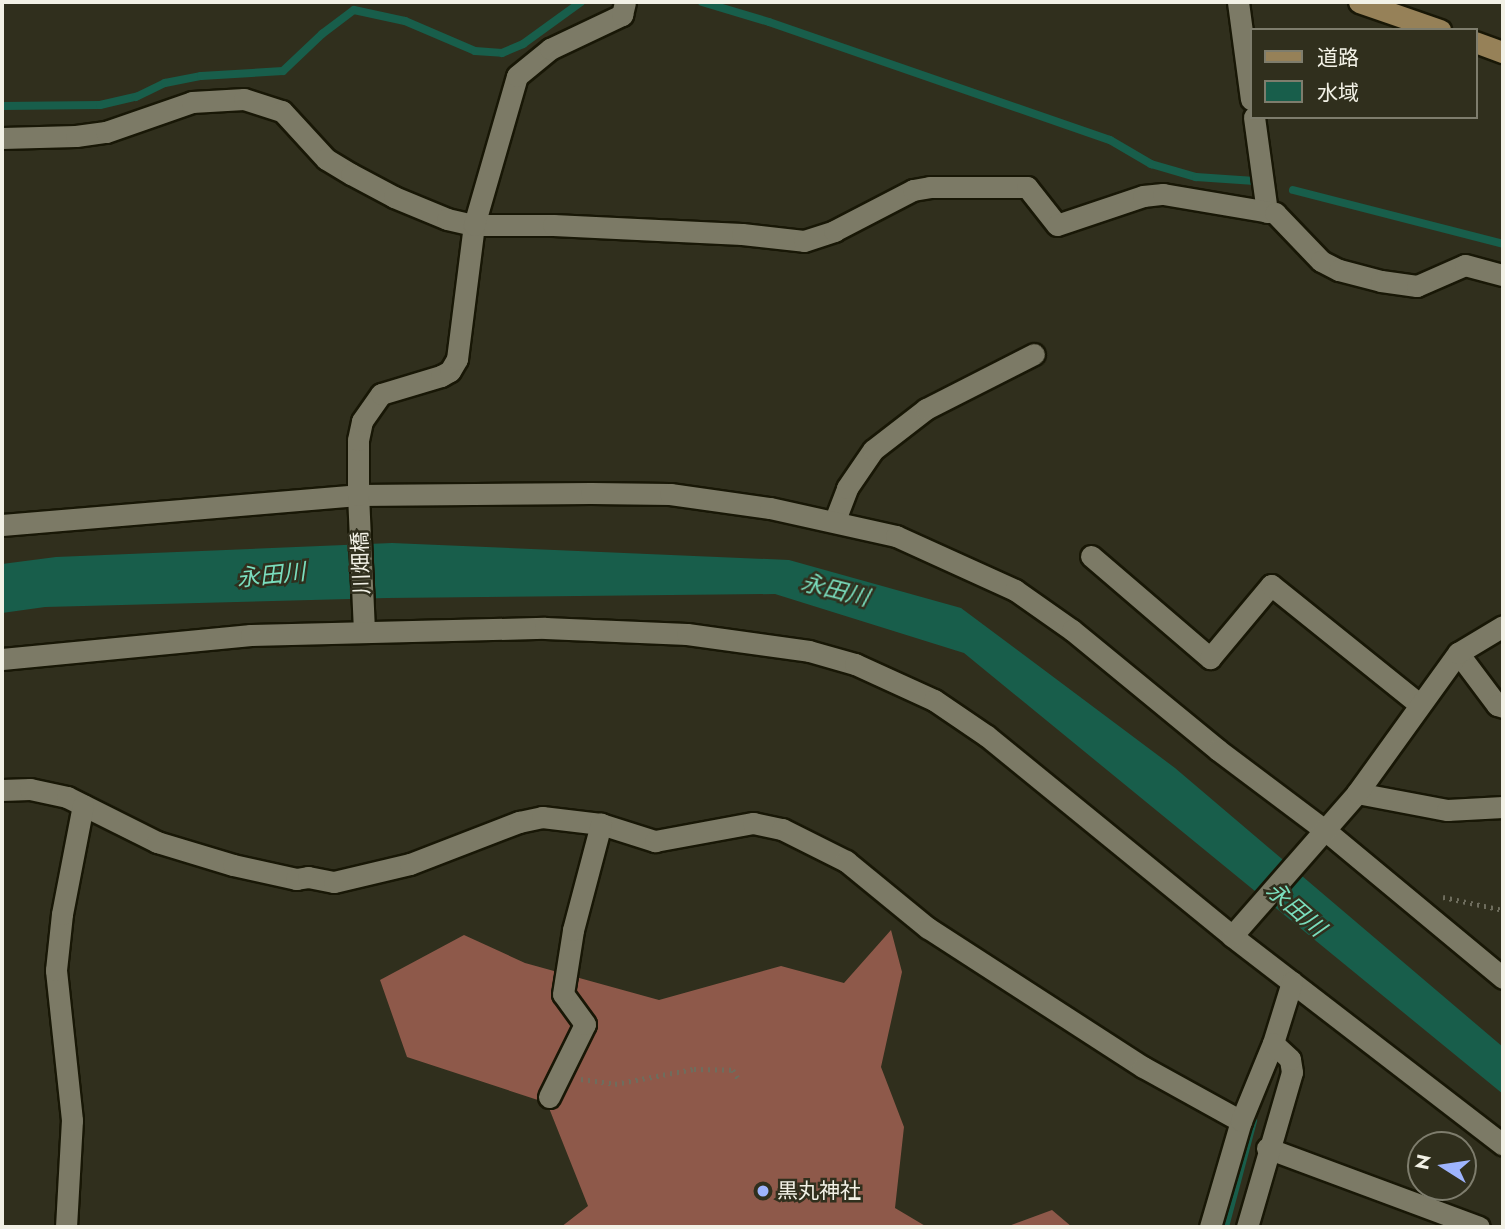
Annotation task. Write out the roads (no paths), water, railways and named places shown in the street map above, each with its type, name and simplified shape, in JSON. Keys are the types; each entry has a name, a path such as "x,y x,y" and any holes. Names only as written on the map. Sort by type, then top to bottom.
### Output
{"main road":[{"path":"1359,2 1434,28"},
{"path":"1477,43 1503,52"}],"street":[{"name":"川畑橋","path":"364,631 358,495 358,440 362,421 381,394 441,376 450,371 457,359 474,225 517,76 550,49 622,15 625,2"},
{"path":"1238,2 1250,92"},
{"path":"2,138 76,136 106,132 192,102 244,99 282,111 326,159 351,174 415,206 474,225 553,225 742,234 804,241 834,231 913,190 930,187 1027,187 1057,225 1143,196 1163,194 1275,213 1321,261 1339,270 1381,281 1417,286 1465,265 1503,275"},
{"path":"1254,119 1267,212"},
{"path":"835,520 847,488 873,450 926,409 1034,354"},
{"path":"2,525 358,495 670,494 835,520 896,536 1015,590 1072,630 1218,750 1326,831 1503,978"},
{"path":"1091,556 1210,658 1271,584 1419,704"},
{"path":"1232,936 1357,793 1458,653 1503,625"},
{"path":"2,659 251,635 545,628 687,634 809,651 855,664 934,700 988,736 1232,936 1503,1145"},
{"path":"1458,653 1497,705 1503,707"},
{"path":"2,790 30,789 67,797 157,842 233,865 296,879 308,877 334,882 410,864 519,822 542,817 601,824 655,841 753,822 782,829 846,861 928,928 1143,1068 1241,1121"},
{"path":"1357,793 1447,810 1503,807"},
{"path":"66,1227 72,1120 56,970 62,914 83,805"},
{"path":"549,1097 585,1024 563,994 573,930 601,824"},
{"path":"1210,1227 1241,1121 1273,1043 1293,982"},
{"path":"1247,1227 1292,1072 1290,1059 1273,1043"},
{"path":"1268,1149 1479,1227"}],"water":[{"name":"永田川","path":"392,543 789,560 961,608 1175,768 1503,1047 1503,1094 964,653 775,594 387,598 45,607 2,613 2,564 56,557"}],"waterway":[{"path":"2,106 100,105 136,97 165,83 201,76 283,71 322,34 354,10 405,21 475,51 502,53 523,44 581,2"},
{"path":"702,2 769,22 1110,140 1151,164 1196,177 1255,181"},
{"path":"1293,190 1503,244"},
{"path":"1225,1227 1253,1121"}],"place":[{"name":"黒丸神社","path":"763,1191"}]}
